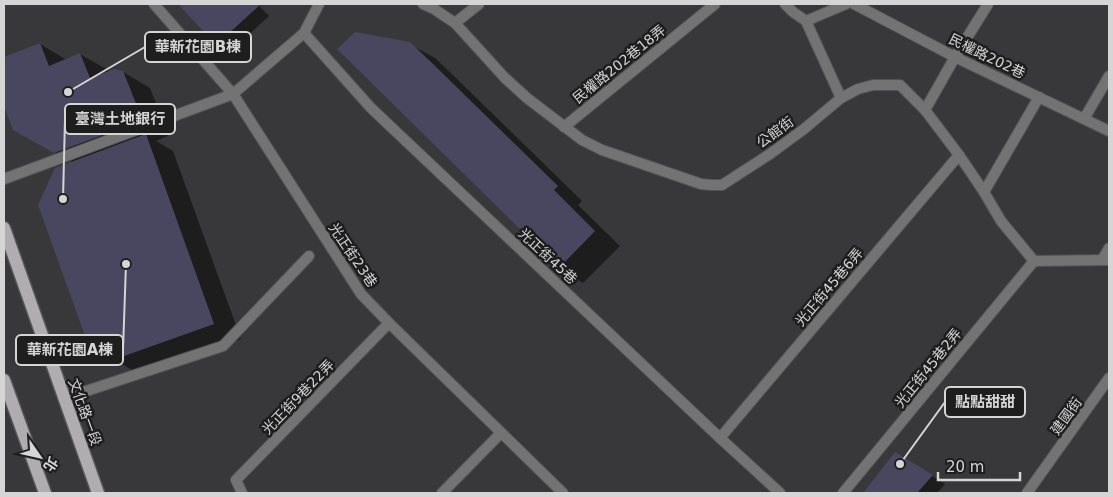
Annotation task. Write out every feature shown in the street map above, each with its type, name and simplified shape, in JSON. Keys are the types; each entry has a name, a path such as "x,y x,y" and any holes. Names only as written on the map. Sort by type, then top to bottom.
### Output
{"main road":[{"name":"文化路一段","path":"4,228 98,493"},
{"path":"4,380 45,493"}],"street":[{"name":"光正街23巷","path":"154,4 233,94 361,294 563,493"},
{"path":"4,179 233,94 304,32 319,4"},
{"name":"公館街","path":"423,4 455,23 505,78 527,98 582,140 602,150 711,186 722,185 770,154 842,98 858,89 873,85 900,85 925,110 960,155 1001,221 1034,261"},
{"path":"455,23 478,4"},
{"name":"民權路202巷18弄","path":"564,127 715,4"},
{"path":"785,4 806,21 842,98"},
{"path":"806,21 846,4"},
{"name":"民權路202巷","path":"854,4 955,57 1109,131"},
{"path":"925,110 988,4"},
{"name":"光正街45巷","path":"304,32 371,108 780,493"},
{"path":"1084,119 1109,76"},
{"path":"984,192 1039,97"},
{"name":"光正街45巷6弄","path":"720,438 960,155"},
{"path":"1034,261 1106,260 1109,248"},
{"path":"64,398 223,346 308,256"},
{"name":"光正街45巷2弄","path":"843,493 1034,261"},
{"name":"光正街9巷22弄","path":"242,493 236,480 389,323"},
{"name":"建國街","path":"1027,493 1109,378"},
{"path":"442,493 501,433"}],"building":[{"path":"178,4 261,4 216,45"},
{"path":"355,32 410,42 558,186 554,190 595,231 557,270 519,232 521,230 337,49"},
{"path":"40,43 49,66 80,53 90,78 114,69 123,71 139,111 141,121 54,153 13,130 4,106 4,57"},
{"path":"146,134 214,324 113,360 89,347 38,205 55,168"},
{"path":"895,452 933,475 917,493 863,493"}],"place":[{"name":"華新花園B棟","path":"68,92"},
{"name":"臺灣土地銀行","path":"63,199"},
{"name":"華新花園A棟","path":"126,264"},
{"name":"點點甜甜","path":"900,464"}]}
